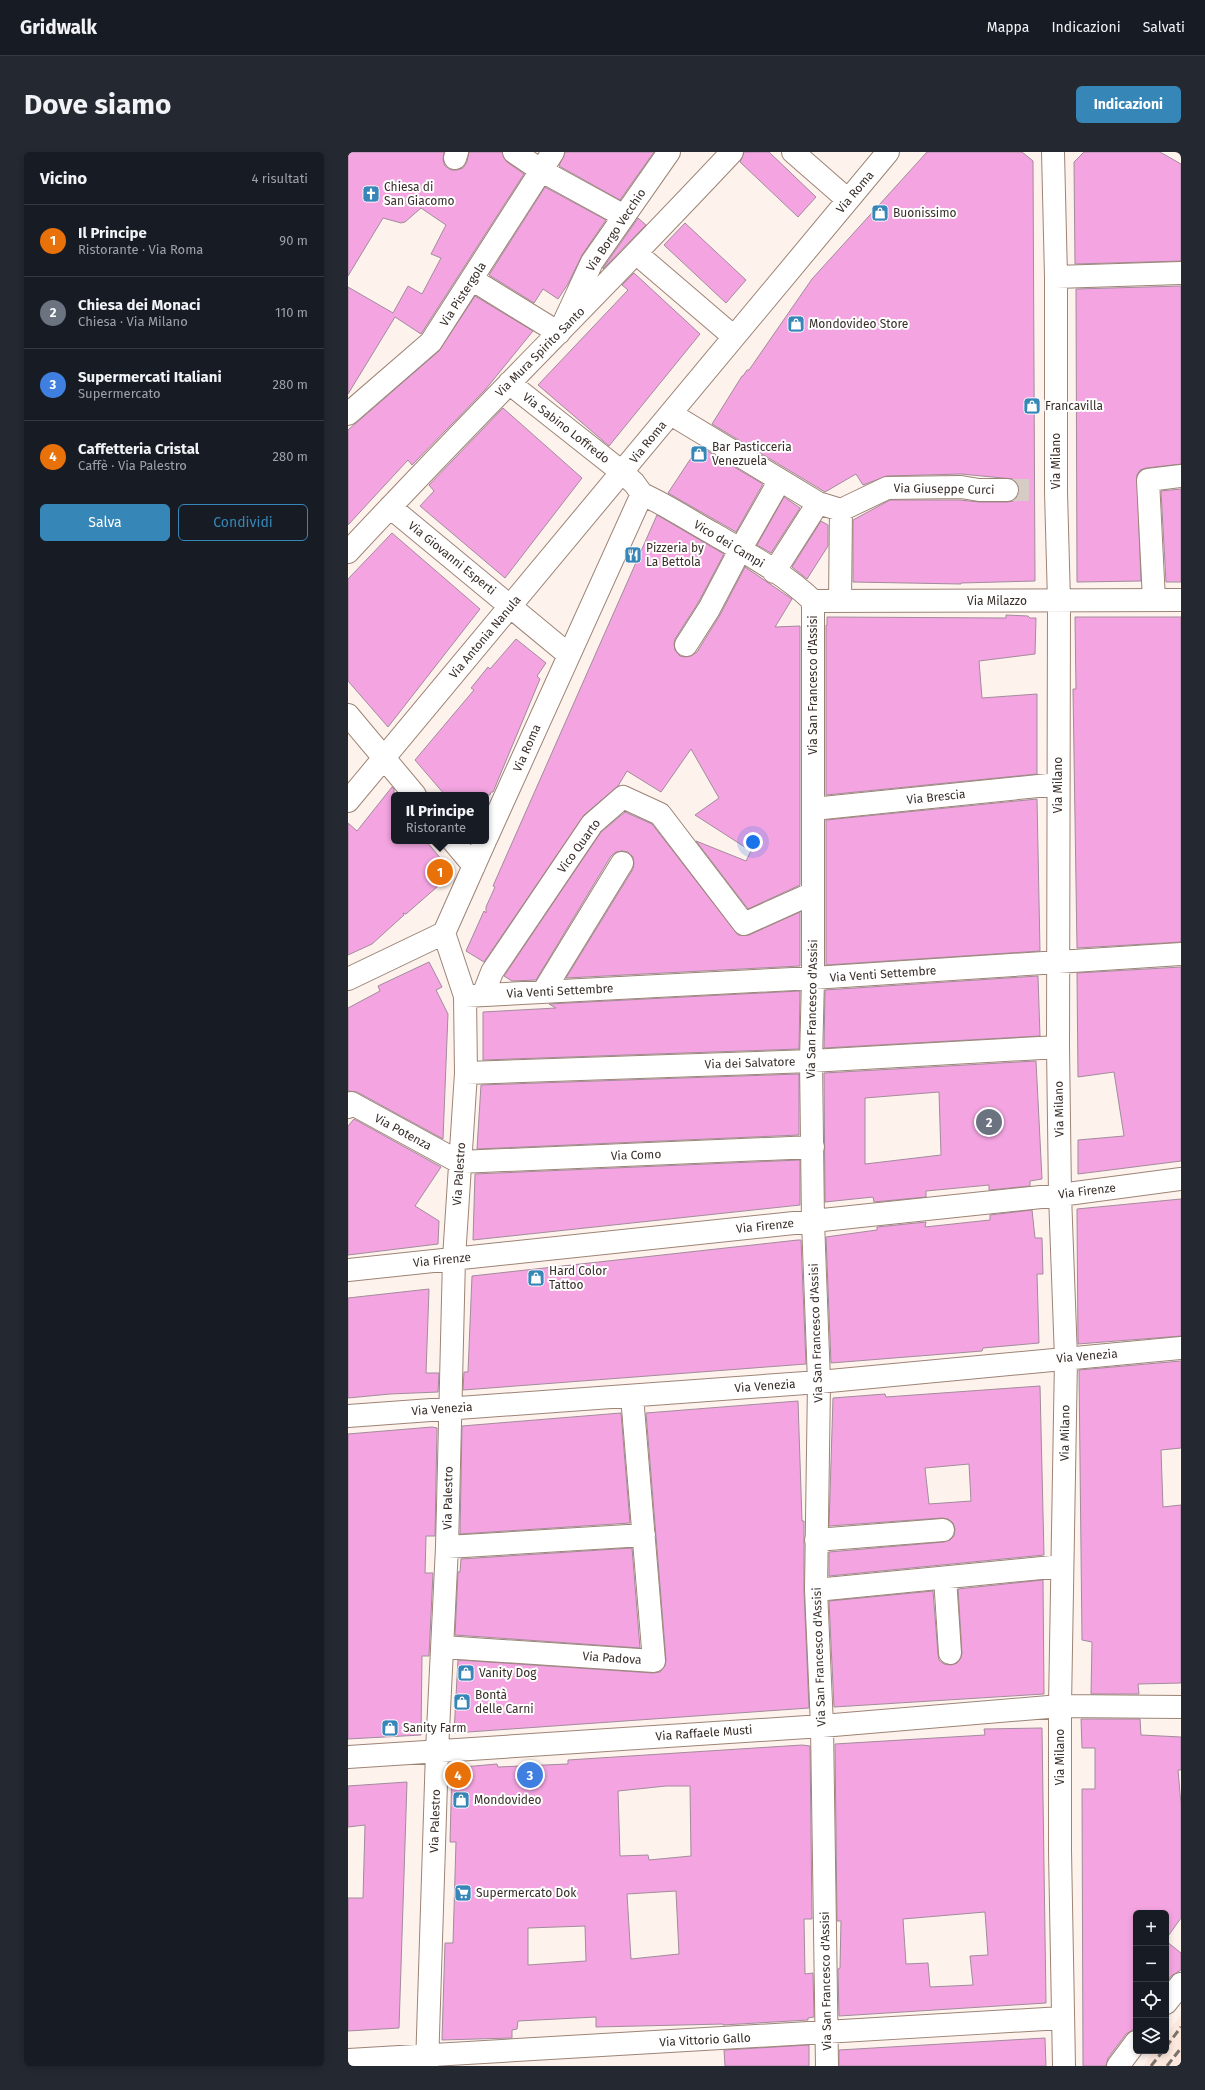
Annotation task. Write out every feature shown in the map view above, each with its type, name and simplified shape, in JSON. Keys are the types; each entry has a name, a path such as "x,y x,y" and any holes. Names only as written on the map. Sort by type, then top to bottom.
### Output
{"street":[{"path":"514,152 542,170 624,216"},
{"name":"Via Pistergola","path":"348,414 431,342 473,280 553,152"},
{"name":"Via Borgo Vecchio","path":"559,333 592,262 669,152"},
{"name":"Via Mura Spirito Santo","path":"348,552 509,383 637,254 732,152"},
{"path":"793,152 848,200"},
{"name":"Via Roma","path":"489,833 642,494 634,483 622,473 888,152"},
{"name":"Via Milano","path":"1053,152 1056,276 1047,491 1058,601 1058,1047 1060,1195 1066,1358 1060,1706 1062,2018 1064,2066"},
{"path":"637,254 734,337"},
{"path":"1056,276 1181,273"},
{"path":"473,280 559,333"},
{"name":"Via Sabino Loffredo","path":"509,383 622,473"},
{"path":"671,414 818,503 841,510 840,601"},
{"name":"Via Antonia Nanula","path":"348,801 622,473"},
{"path":"1154,600 1148,480 1181,476"},
{"path":"686,645 709,609 740,550 780,480"},
{"name":"Via Giuseppe Curci","path":"841,510 886,488 961,487 979,490 1007,490"},
{"name":"Vico dei Campi","path":"642,494 740,550 803,591 813,601"},
{"path":"774,572 818,503"},
{"name":"Via Giovanni Esperti","path":"390,507 569,654"},
{"name":"Via Milazzo","path":"813,601 1181,600"},
{"name":"Via San Francesco d'Assisi","path":"813,601 813,978 811,1061 813,1221 819,1382 816,1590 822,1726 827,2066"},
{"path":"348,715 412,792"},
{"name":"Via Brescia","path":"813,809 1058,784"},
{"name":"Vico Quarto","path":"474,995 492,972 592,824 623,797 660,814 744,924 813,893"},
{"path":"456,844 474,866"},
{"name":"Via Roma","path":"444,933 484,844"},
{"path":"543,992 622,862"},
{"path":"348,979 444,933"},
{"name":"Via Palestro","path":"427,2061 437,1752 448,1547 454,1258 459,1162 474,995 444,933"},
{"name":"Via Venti Settembre","path":"474,995 813,978 1181,954"},
{"name":"Via dei Salvatore","path":"466,1073 811,1061 1058,1047"},
{"name":"Via Potenza","path":"348,1107 351,1103 459,1162"},
{"name":"Via Como","path":"459,1162 813,1147"},
{"name":"Via Firenze","path":"348,1270 1060,1195 1181,1179"},
{"name":"Via Venezia","path":"348,1416 819,1382 1181,1348"},
{"name":"Via Padova","path":"443,1648 654,1661 632,1396"},
{"path":"816,1540 943,1530"},
{"path":"448,1547 644,1535"},
{"path":"816,1590 1062,1566"},
{"path":"945,1578 950,1653"},
{"name":"Via Raffaele Musti","path":"348,1758 822,1726 1060,1706 1181,1706"},
{"path":"1169,1999 1181,1984"},
{"name":"Via Vittorio Gallo","path":"348,2060 427,2061 1062,2018"},
{"path":"1118,2066 1133,2046"}],"shaded area":[{"path":"1181,2015 1181,2066 1143,2066 1152,2054 1169,2054 1169,2031"}],"building":[{"path":"348,152 444,152 443,160 445,166 451,170 457,170 463,168 467,162 469,152 502,152 507,162 524,174 421,334 395,317 348,394 348,287 393,313 408,286 422,294 441,258 431,254 446,225 421,208 405,222 401,223 383,218 348,276"},
{"path":"565,152 654,152 620,200 559,166"},
{"path":"744,152 769,152 816,197 798,217 740,162"},
{"path":"927,152 1022,152 1033,161 1035,581 961,584 853,582 853,520 890,500 960,500 979,502 1013,501 1018,497 1019,490 1018,484 1013,479 961,474 887,476 863,485 856,474 825,492 712,424 742,376 747,370 749,370 812,279"},
{"path":"1084,152 1160,152 1181,164 1181,261 1075,264 1074,162"},
{"path":"545,187 606,220 582,255 568,284 558,299 543,289 534,303 489,275"},
{"path":"638,218 646,225 603,269 603,268"},
{"path":"685,223 746,280 726,303 664,245"},
{"path":"634,273 700,334 609,446 538,385 628,290 622,285"},
{"path":"1181,286 1181,464 1146,468 1140,470 1137,475 1141,581 1077,582 1076,289"},
{"path":"475,296 533,331 485,390 412,465 408,460 348,525 348,430 439,351"},
{"path":"503,408 582,478 505,578 420,506 434,491 429,485"},
{"path":"699,446 763,484 736,532 668,493"},
{"path":"1181,489 1181,582 1166,582 1161,491"},
{"path":"784,497 800,508 771,553 757,545"},
{"path":"657,515 724,554 698,603 675,639 675,650 680,656 691,656 697,652 720,615 745,567 792,599 775,627 800,626 800,885 748,909 696,841 746,861 751,851 695,815 719,798 691,749 661,792 627,771 618,786 584,815 484,962 466,951 484,911 486,913 486,907 495,887 493,886"},
{"path":"821,521 828,525 828,546 807,579 792,567"},
{"path":"392,533 480,609 388,727 348,681 348,579"},
{"path":"1006,615 1036,618 1035,654 979,661 982,698 1037,694 1037,774 826,795 827,617 1006,618"},
{"path":"1075,617 1181,617 1181,942 1077,948 1073,689 1076,689"},
{"path":"516,639 546,663 537,676 540,679 493,792 489,795 489,792 442,792 415,760 474,690 471,688 488,667 490,669"},
{"path":"392,787 394,792 391,792 391,844 429,844 453,873 406,914 403,913 404,915 372,944 348,955 348,823 357,831"},
{"path":"1037,799 1040,951 826,965 826,820"},
{"path":"625,812 652,824 738,935 749,935 800,912 800,966 566,978 633,869 633,857 628,852 622,851 616,852 611,856 536,980 512,981 504,976 601,832"},
{"path":"429,962 442,987 436,990 448,1014 443,1139 357,1092 348,1091 348,1008 380,991 378,986"},
{"path":"1181,967 1181,1161 1078,1174 1078,1140 1124,1136 1114,1072 1078,1077 1077,973"},
{"path":"1038,976 1040,1036 824,1048 825,990"},
{"path":"800,991 799,1049 483,1060 483,1012 556,1008 549,1004"},
{"path":"1036,1061 1042,1179 1030,1181 1030,1186 989,1190 989,1185 926,1191 926,1197 874,1202 873,1197 825,1202 824,1073","holes":["939,1092 941,1155 865,1164 865,1098"]},
{"path":"799,1074 799,1135 477,1149 481,1085"},
{"path":"354,1119 441,1167 415,1206 439,1221 438,1244 348,1255 348,1126"},
{"path":"800,1160 800,1205 473,1240 475,1174"},
{"path":"1181,1199 1181,1336 1078,1344 1077,1209"},
{"path":"1032,1210 1035,1238 1042,1238 1043,1274 1037,1274 1039,1343 983,1348 982,1351 831,1363 826,1237 877,1230 877,1227 926,1222 925,1227 990,1220 990,1215"},
{"path":"801,1240 806,1364 463,1390 464,1372 468,1372 472,1276"},
{"path":"429,1289 426,1373 439,1373 438,1392 348,1398 348,1298"},
{"path":"1181,1361 1181,1448 1161,1450 1163,1507 1181,1505 1181,1683 1138,1684 1139,1694 1091,1694 1092,1642 1082,1640 1079,1370"},
{"path":"1040,1386 1044,1555 829,1576 829,1552 944,1542 950,1540 954,1536 955,1529 953,1523 948,1519 942,1518 829,1526 833,1398 885,1394 886,1397","holes":["969,1464 971,1501 929,1504 925,1468"]},
{"path":"798,1401 802,1521 804,1521 804,1591 809,1708 454,1733 458,1660 653,1673 660,1672 665,1666 666,1660 646,1413"},
{"path":"621,1413 630,1523 460,1534 462,1426"},
{"path":"432,1427 437,1428 435,1536 426,1536 425,1573 433,1573 429,1656 422,1656 421,1735 348,1739 348,1434"},
{"path":"632,1548 640,1648 455,1635 458,1572 460,1572 461,1559"},
{"path":"1043,1580 1044,1694 834,1707 829,1601 933,1591 939,1660 944,1664 951,1665 957,1663 961,1658 962,1653 958,1589"},
{"path":"1081,1719 1140,1719 1141,1735 1181,1737 1181,1770 1178,1770 1181,1804 1181,1918 1169,1935 1169,1910 1133,1910 1133,2030 1126,2034 1108,2058 1106,2066 1083,2066 1082,1789 1095,1789 1095,1748 1082,1748"},
{"path":"1042,1728 1046,2003 839,2016 838,1969 840,1968 841,1921 837,1921 835,1744 985,1735 984,1729","holes":["985,1912 988,1955 970,1956 973,1985 930,1987 928,1963 906,1964 903,1919"]},
{"path":"802,1745 810,1746 812,1919 804,1919 805,1974 813,1973 814,2017 808,2018 808,2020 723,2025 596,2027 596,2017 518,2021 517,2029 512,2030 512,2038 442,2040 445,1943 453,1943 456,1842 450,1842 452,1768 497,1764 498,1767 568,1764 568,1760","holes":["666,1786 690,1786 691,1856 649,1860 648,1855 620,1856 618,1791","676,1891 679,1954 631,1959 627,1894","585,1926 586,1961 528,1965 528,1928"]},
{"path":"407,1782 399,2028 348,2031 348,1898 363,1898 365,1825 348,1827 348,1786"},
{"path":"1169,1943 1181,1953 1181,1970 1169,1979"},
{"path":"1045,2038 1046,2066 839,2066 839,2050"},
{"path":"809,2045 809,2066 725,2066 724,2050"}],"tunnel":[{"path":"1007,490 1038,490"}],"railway":[{"path":"1169,2043 1181,2027"},
{"path":"1167,2066 1181,2048"},
{"path":"1151,2066 1161,2054"}],"place":[{"name":"Chiesa di San Giacomo","path":"371,194"},
{"name":"Buonissimo","path":"880,213"},
{"name":"Mondovideo Store","path":"796,324"},
{"name":"Francavilla","path":"1032,406"},
{"name":"Bar Pasticceria Venezuela","path":"699,454"},
{"name":"Pizzeria by La Bettola","path":"633,555"},
{"name":"Il Principe","path":"440,872"},
{"name":"Chiesa dei Monaci","path":"989,1122"},
{"name":"Hard Color Tattoo","path":"536,1278"},
{"name":"Vanity Dog","path":"466,1673"},
{"name":"Bontà delle Carni","path":"462,1702"},
{"name":"Sanity Farm","path":"390,1728"},
{"name":"Caffetteria Cristal","path":"458,1775"},
{"name":"Supermercati Italiani","path":"530,1775"},
{"name":"Mondovideo","path":"461,1800"},
{"name":"Supermercato Dok","path":"463,1893"}]}
